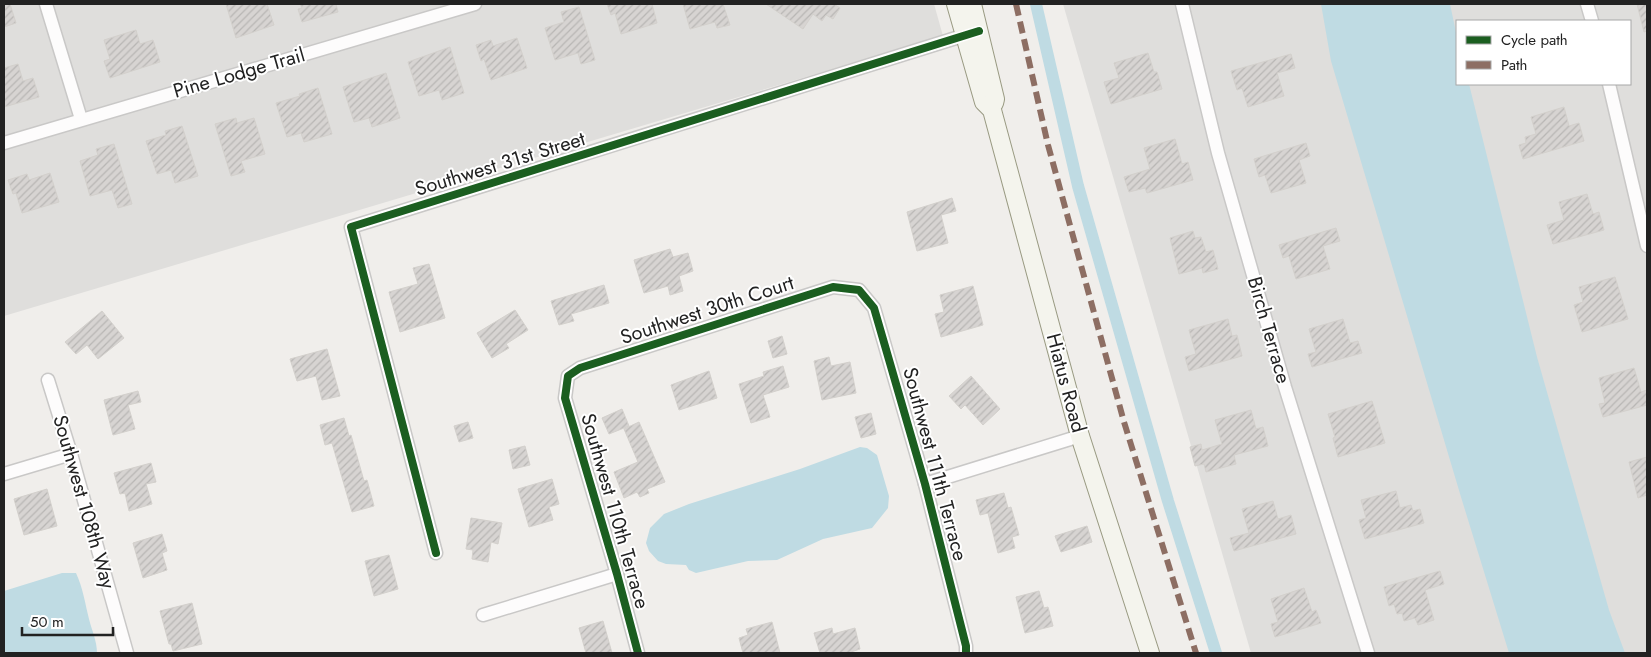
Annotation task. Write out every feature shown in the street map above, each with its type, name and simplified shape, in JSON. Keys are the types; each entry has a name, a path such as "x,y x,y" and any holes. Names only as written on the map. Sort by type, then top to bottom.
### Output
{"street":[{"path":"46,4 80,119"},
{"name":"Pine Lodge Trail","path":"4,143 80,119 475,4"},
{"name":"Hiatus Road","path":"956,4 972,33 995,99 992,110 1080,436 1150,653"},
{"name":"Hiatus Road","path":"972,4 972,33"},
{"name":"Birch Terrace","path":"1182,4 1218,153 1285,387 1368,653"},
{"path":"1587,4 1592,20"},
{"name":"Southwest 31st Street","path":"436,553 351,227 972,33"},
{"path":"1609,85 1647,246"},
{"name":"Southwest 30th Court","path":"568,376 580,368 833,287 859,290"},
{"name":"Southwest 111th Terrace","path":"859,290 874,308 925,484 966,646 966,653"},
{"name":"Southwest 110th Terrace","path":"568,376 565,398 617,574 638,653"},
{"name":"Southwest 108th Way","path":"48,380 71,454 127,653"},
{"path":"925,484 1080,436"},
{"path":"4,474 71,454"},
{"path":"483,615 617,574"}],"shaded area":[{"path":"4,4 934,4 943,36 4,316"},
{"path":"1063,4 1647,4 1647,653 1251,653"}],"water":[{"path":"1321,4 1450,4 1456,32 1456,85 1469,85 1537,357 1609,610 1625,653 1509,653 1331,61"},
{"path":"860,447 867,448 877,455 889,496 888,508 872,528 823,539 777,560 748,561 696,573 689,570 686,565 666,564 658,561 649,551 646,543 650,528 664,514"},
{"path":"62,573 76,573 97,653 4,653 4,591"}],"building":[{"path":"4,4 10,4 16,23 4,27"},
{"path":"226,4 267,4 274,25 236,38"},
{"path":"300,4 336,4 338,12 302,22 298,9 302,8"},
{"path":"607,4 652,4 657,23 621,34 615,13 611,15"},
{"path":"683,4 723,4 730,25 717,28 715,22 690,29"},
{"path":"766,4 834,4 840,8 833,19 826,15 822,21 813,14 803,29"},
{"path":"1637,4 1647,4 1647,31 1644,32"},
{"path":"579,7 595,60 581,64 578,53 555,60 545,28 564,22 561,12"},
{"path":"136,30 140,44 153,40 160,62 110,78 104,61 110,59 104,40"},
{"path":"517,38 527,68 491,80 484,59 481,61 476,45 491,40 493,46"},
{"path":"450,47 464,93 442,100 439,90 419,96 408,62"},
{"path":"1148,53 1154,72 1157,72 1162,89 1111,104 1104,82 1119,78 1114,63"},
{"path":"1291,54 1295,68 1277,73 1284,96 1248,107 1242,88 1237,90 1231,71"},
{"path":"18,64 23,81 33,78 39,97 4,107 4,68"},
{"path":"386,73 400,118 372,127 369,118 354,122 343,87"},
{"path":"318,88 332,134 304,142 301,133 287,137 276,103"},
{"path":"1564,107 1569,126 1579,123 1584,141 1523,159 1519,145 1526,143 1525,137 1536,134 1531,117"},
{"path":"236,118 237,123 254,118 265,154 241,161 245,172 231,176 215,124"},
{"path":"182,126 198,176 175,183 171,170 157,174 146,141 166,135 165,131"},
{"path":"1175,139 1182,164 1188,162 1193,180 1147,193 1145,188 1129,192 1124,177 1150,169 1144,148"},
{"path":"1306,143 1310,156 1299,160 1306,183 1271,193 1265,175 1259,177 1254,159"},
{"path":"114,144 132,204 118,208 112,190 90,196 80,161 98,155 96,149"},
{"path":"50,173 59,202 22,213 16,193 13,194 8,180 27,174 29,180"},
{"path":"1587,194 1593,214 1599,212 1604,230 1553,244 1547,225 1564,220 1559,202"},
{"path":"952,198 956,211 941,215 948,243 917,251 907,212"},
{"path":"1336,228 1340,241 1323,246 1330,269 1296,279 1289,256 1283,258 1279,245"},
{"path":"1193,231 1195,238 1201,237 1206,252 1213,250 1218,269 1203,273 1202,268 1179,274 1170,238"},
{"path":"670,249 673,257 688,253 693,271 679,276 683,291 670,295 668,286 644,293 634,260"},
{"path":"429,264 445,318 400,332 389,292 418,284 413,268"},
{"path":"1615,277 1628,319 1582,332 1574,305 1583,302 1579,287"},
{"path":"604,285 609,303 571,314 574,321 559,325 551,301"},
{"path":"973,286 983,325 941,337 935,314 944,312 940,295"},
{"path":"515,310 528,330 506,344 509,348 492,358 477,333"},
{"path":"102,311 124,338 98,359 87,345 76,354 65,342"},
{"path":"1228,319 1232,336 1237,335 1242,356 1189,371 1185,357 1196,354 1189,330"},
{"path":"1343,319 1350,343 1358,341 1362,353 1312,367 1308,354 1316,352 1309,329"},
{"path":"782,336 787,354 773,358 768,341"},
{"path":"327,349 340,396 322,400 316,376 297,381 290,359"},
{"path":"829,357 831,366 850,362 856,393 822,400 814,361"},
{"path":"783,366 789,387 763,395 770,417 751,423 739,384 764,376 763,372"},
{"path":"1634,368 1641,392 1647,390 1647,405 1603,417 1599,404 1605,403 1599,378"},
{"path":"709,371 717,398 679,410 671,385"},
{"path":"971,376 1000,409 983,425 965,405 961,409 949,396"},
{"path":"138,391 141,402 128,405 135,429 113,435 104,400"},
{"path":"1372,401 1385,443 1338,457 1333,438 1335,437 1328,414"},
{"path":"622,409 629,426 609,434 602,418"},
{"path":"1251,410 1256,429 1263,427 1268,446 1234,455 1236,464 1206,472 1204,464 1195,466 1190,447 1201,444 1202,450 1222,444 1215,420"},
{"path":"871,413 876,434 861,438 855,417"},
{"path":"344,418 349,436 351,435 364,481 367,480 374,506 352,512 332,443 325,445 320,425"},
{"path":"468,422 473,438 459,442 454,426"},
{"path":"639,422 665,482 647,489 649,493 640,497 637,492 624,498 614,472 638,462 624,429"},
{"path":"525,446 530,465 513,469 509,450"},
{"path":"1647,457 1647,495 1638,498 1629,462"},
{"path":"151,463 156,482 146,484 152,504 129,511 125,493 120,494 114,473"},
{"path":"552,479 559,504 549,507 553,520 529,527 518,489"},
{"path":"47,489 57,526 24,535 14,499"},
{"path":"1396,491 1400,508 1411,505 1413,511 1420,509 1424,523 1365,539 1359,520 1366,518 1361,500"},
{"path":"1004,493 1008,508 1011,507 1019,535 1012,537 1015,548 998,553 988,513 980,515 976,500"},
{"path":"1273,501 1278,519 1291,515 1296,534 1234,551 1230,538 1249,533 1242,509"},
{"path":"471,518 502,523 498,544 491,542 488,562 472,559 473,550 466,549"},
{"path":"1087,526 1092,542 1061,552 1055,536"},
{"path":"162,534 167,551 162,553 167,570 143,578 133,543"},
{"path":"389,555 398,589 374,596 365,561"},
{"path":"1440,571 1444,584 1425,590 1434,620 1418,625 1415,618 1404,621 1402,613 1397,614 1394,604 1389,606 1384,587"},
{"path":"1304,588 1312,612 1316,610 1321,623 1275,637 1271,624 1278,622 1271,599"},
{"path":"1039,591 1044,608 1048,607 1053,626 1025,633 1016,597"},
{"path":"192,603 202,644 173,651 171,644 169,644 160,611"},
{"path":"603,621 612,653 586,653 579,628"},
{"path":"772,622 780,653 743,653 739,638 748,635 746,629"},
{"path":"832,628 833,634 855,628 860,649 852,653 820,653 814,633"}],"waterway":[{"path":"1036,4 1078,186 1168,501 1216,653"}],"marked path":[{"path":"1016,4 1048,145 1124,422 1196,653"}],"cycle path":[{"path":"436,553 351,227 979,31"},
{"path":"638,653 617,574 565,398 568,376 580,368 833,287 859,290 874,308 925,484 966,646 966,653"}]}
